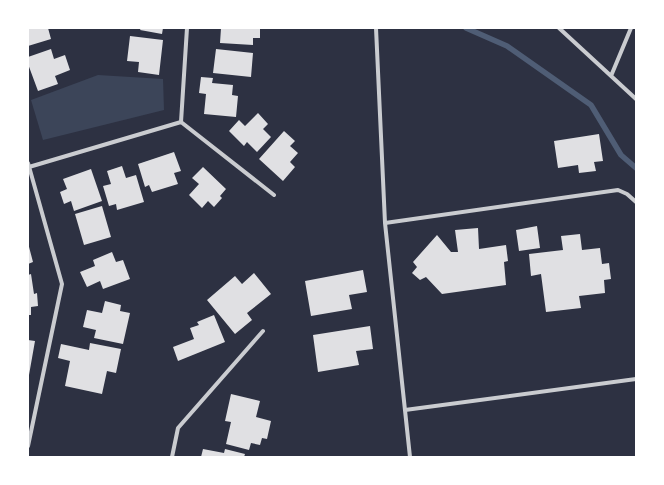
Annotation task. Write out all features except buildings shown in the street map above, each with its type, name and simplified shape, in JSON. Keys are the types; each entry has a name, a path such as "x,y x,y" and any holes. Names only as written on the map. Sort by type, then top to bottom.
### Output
{"street":[{"path":"181,122 187,28"},
{"path":"376,28 385,223 410,457"},
{"path":"559,28 636,99"},
{"path":"611,76 631,28"},
{"path":"28,446 62,284 29,165 181,122"},
{"path":"181,122 274,195"},
{"path":"385,223 618,190 627,194 636,202"},
{"path":"172,457 178,428 263,331"},
{"path":"405,410 636,379"}],"shaded area":[{"path":"98,75 163,79 164,110 43,140 31,100"}],"waterway":[{"path":"466,28 507,46 591,105 621,155 636,168"}]}
